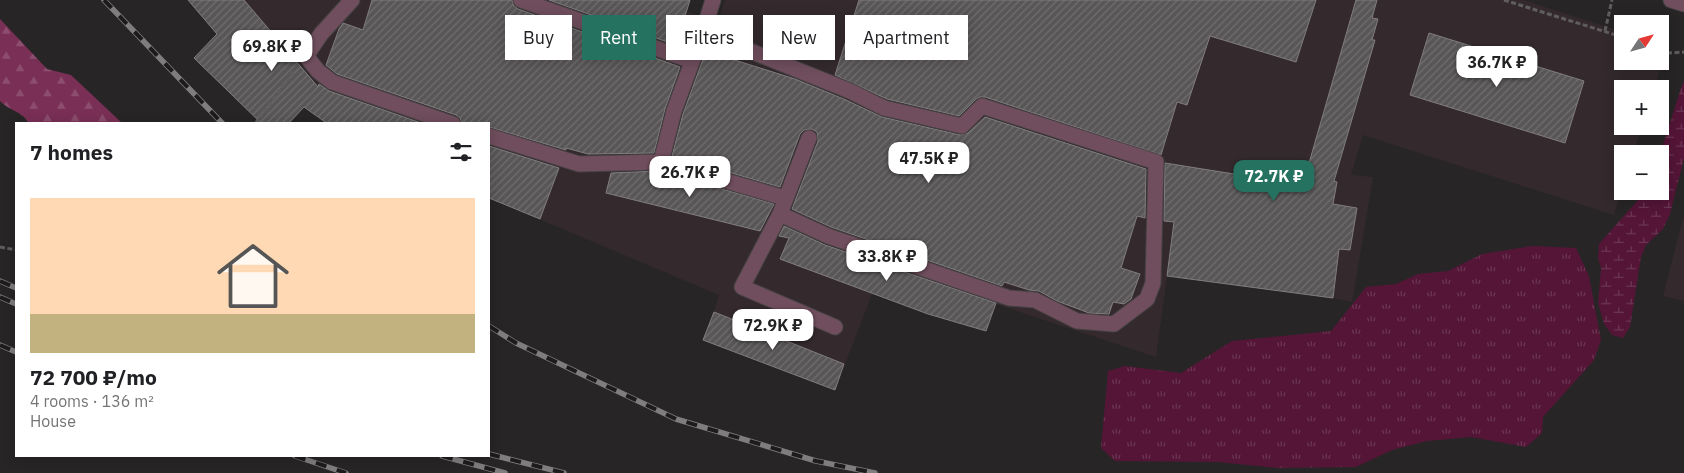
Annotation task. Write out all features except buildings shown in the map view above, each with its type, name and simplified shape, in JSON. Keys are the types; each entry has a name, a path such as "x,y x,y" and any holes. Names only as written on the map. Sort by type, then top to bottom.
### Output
{"street":[{"path":"352,0 321,34 306,56 318,71 332,82 447,122"},
{"path":"521,0 666,51"},
{"path":"708,15 713,0"},
{"path":"1670,0 1684,4"},
{"path":"753,52 850,91 884,108 962,126 982,106 1156,162 1153,283 1147,299 1114,324 1078,321 1035,300 1009,298 828,236 780,214"},
{"path":"661,162 674,112 692,60"},
{"path":"490,136 579,164 661,162 785,198"},
{"path":"809,138 780,214 742,287 835,327"}],"path":[{"path":"1504,0 1614,34"},
{"path":"1605,31 1612,0"},
{"path":"1669,53 1684,52"},
{"path":"256,122 282,85 306,56"},
{"path":"0,247 15,250"}],"shaded area":[{"path":"188,0 653,0 697,15 666,15 666,60 753,60 753,15 720,15 725,0 1523,0 1614,29 1614,70 1660,70 1657,80 1614,80 1614,135 1639,135 1636,145 1614,145 1614,200 1618,200 1614,215 1363,135 1351,175 1373,177 1352,302 1167,276 1156,357 996,304 986,331 928,314 872,294 835,390 703,340 719,295 490,198 490,122 325,122 289,97 205,19"},
{"path":"1684,215 1684,301 1663,296"}],"green space":[{"path":"0,19 47,69 71,75 121,122 28,122 20,114 0,101"},
{"path":"1684,82 1684,158 1670,214 1663,229 1646,245 1641,257 1630,327 1623,338 1612,335 1604,324 1598,303 1601,268 1598,258 1599,244 1638,200 1669,200 1669,145 1663,145 1666,135 1669,135 1669,126"},
{"path":"1532,246 1576,248 1589,276 1601,340 1594,360 1543,417 1542,433 1526,447 1471,437 1427,441 1392,450 1356,467 1277,468 1218,462 1115,461 1101,448 1108,371 1125,366 1181,373 1232,341 1331,331 1366,287 1396,284 1418,274 1448,271 1482,254"}],"railway":[{"path":"104,0 221,122"},
{"path":"0,281 15,288"},
{"path":"0,297 15,304"},
{"path":"490,327 516,343 676,419 816,461 875,473"},
{"path":"0,345 15,352"},
{"path":"490,454 564,473"},
{"path":"298,457 346,473"},
{"path":"446,457 505,473"}]}
